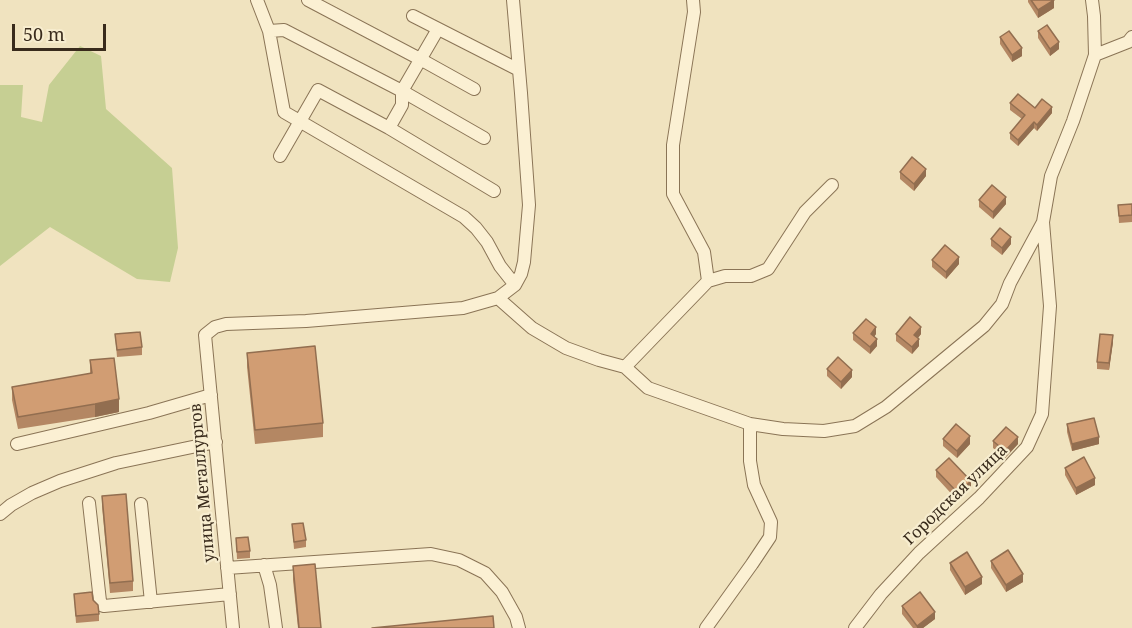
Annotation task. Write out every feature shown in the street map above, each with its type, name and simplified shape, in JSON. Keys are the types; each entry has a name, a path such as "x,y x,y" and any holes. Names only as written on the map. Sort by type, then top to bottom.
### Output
{"street":[{"path":"257,0 269,32 285,112 464,217 487,242 500,266 515,285"},
{"path":"308,0 474,89"},
{"path":"513,0 529,205 521,274 515,285 498,298 532,328 566,348 625,368 648,388 750,424 783,429 824,431 855,426 886,407 984,326 1002,304 1010,283 1043,222"},
{"path":"693,0 694,12 673,145 673,194 704,252 708,280"},
{"name":"Городская улица","path":"855,628 881,594 919,553 979,498 1027,447 1042,414 1050,306 1043,222 1051,176 1073,121 1095,55 1092,0"},
{"path":"413,16 519,70"},
{"path":"389,128 402,105 402,91 438,29"},
{"path":"269,32 284,30 402,91 484,138"},
{"path":"1095,55 1128,42 1132,37"},
{"path":"280,156 318,90 389,128 494,191"},
{"path":"625,368 708,280 725,276 751,276 768,269 805,212 832,185"},
{"name":"улица Металлургов","path":"233,628 205,335 215,327 226,324 306,321 463,308 498,298"},
{"path":"17,444 149,413 211,394"},
{"path":"706,628 770,537 771,522 754,485 750,461 750,424"},
{"path":"0,514 32,493 60,481 116,463 216,442"},
{"path":"88,503 101,605 230,594"},
{"path":"141,504 151,602"},
{"path":"227,568 431,554 459,560 485,573 502,592 516,617 519,628"},
{"path":"264,565 270,585 276,628"}],"green space":[{"path":"80,46 101,56 106,109 172,168 178,248 170,282 137,279 50,227 0,266 0,85 23,85 21,117 42,122 49,85"}],"building":[{"path":"1031,0 1054,0 1038,10"},
{"path":"1047,25 1059,42 1050,49 1038,31"},
{"path":"1009,31 1022,48 1012,55 1000,37"},
{"path":"1018,94 1035,108 1042,99 1052,107 1037,125 1034,122 1018,140 1010,133 1025,115 1010,103"},
{"path":"912,157 926,169 914,184 900,172"},
{"path":"992,185 1006,197 993,212 979,200"},
{"path":"1132,204 1132,215 1119,216 1118,205"},
{"path":"1000,228 1011,237 1002,248 991,239"},
{"path":"945,245 959,257 946,272 932,260"},
{"path":"910,317 921,327 914,335 919,339 912,347 896,334"},
{"path":"866,319 876,327 871,334 877,339 870,347 853,333"},
{"path":"140,332 142,347 117,350 115,334"},
{"path":"1100,334 1113,335 1109,363 1097,362"},
{"path":"315,346 323,423 255,430 247,353"},
{"path":"838,357 852,370 841,382 827,369"},
{"path":"114,358 119,399 18,417 12,387 92,373 90,360"},
{"path":"1094,418 1099,437 1072,444 1067,424"},
{"path":"956,424 970,436 957,451 943,439"},
{"path":"1006,427 1018,437 1005,451 993,441"},
{"path":"1084,457 1095,478 1076,488 1065,468"},
{"path":"949,458 971,481 958,493 936,470"},
{"path":"126,494 133,581 110,583 102,496"},
{"path":"303,523 306,540 294,542 292,524"},
{"path":"248,537 250,551 237,552 236,538"},
{"path":"1008,550 1023,574 1006,585 991,561"},
{"path":"967,552 982,577 965,587 950,563"},
{"path":"315,564 321,628 299,628 293,566"},
{"path":"92,592 99,614 76,616 74,594"},
{"path":"920,592 935,612 917,626 902,606"},
{"path":"493,616 494,628 372,628"}]}
